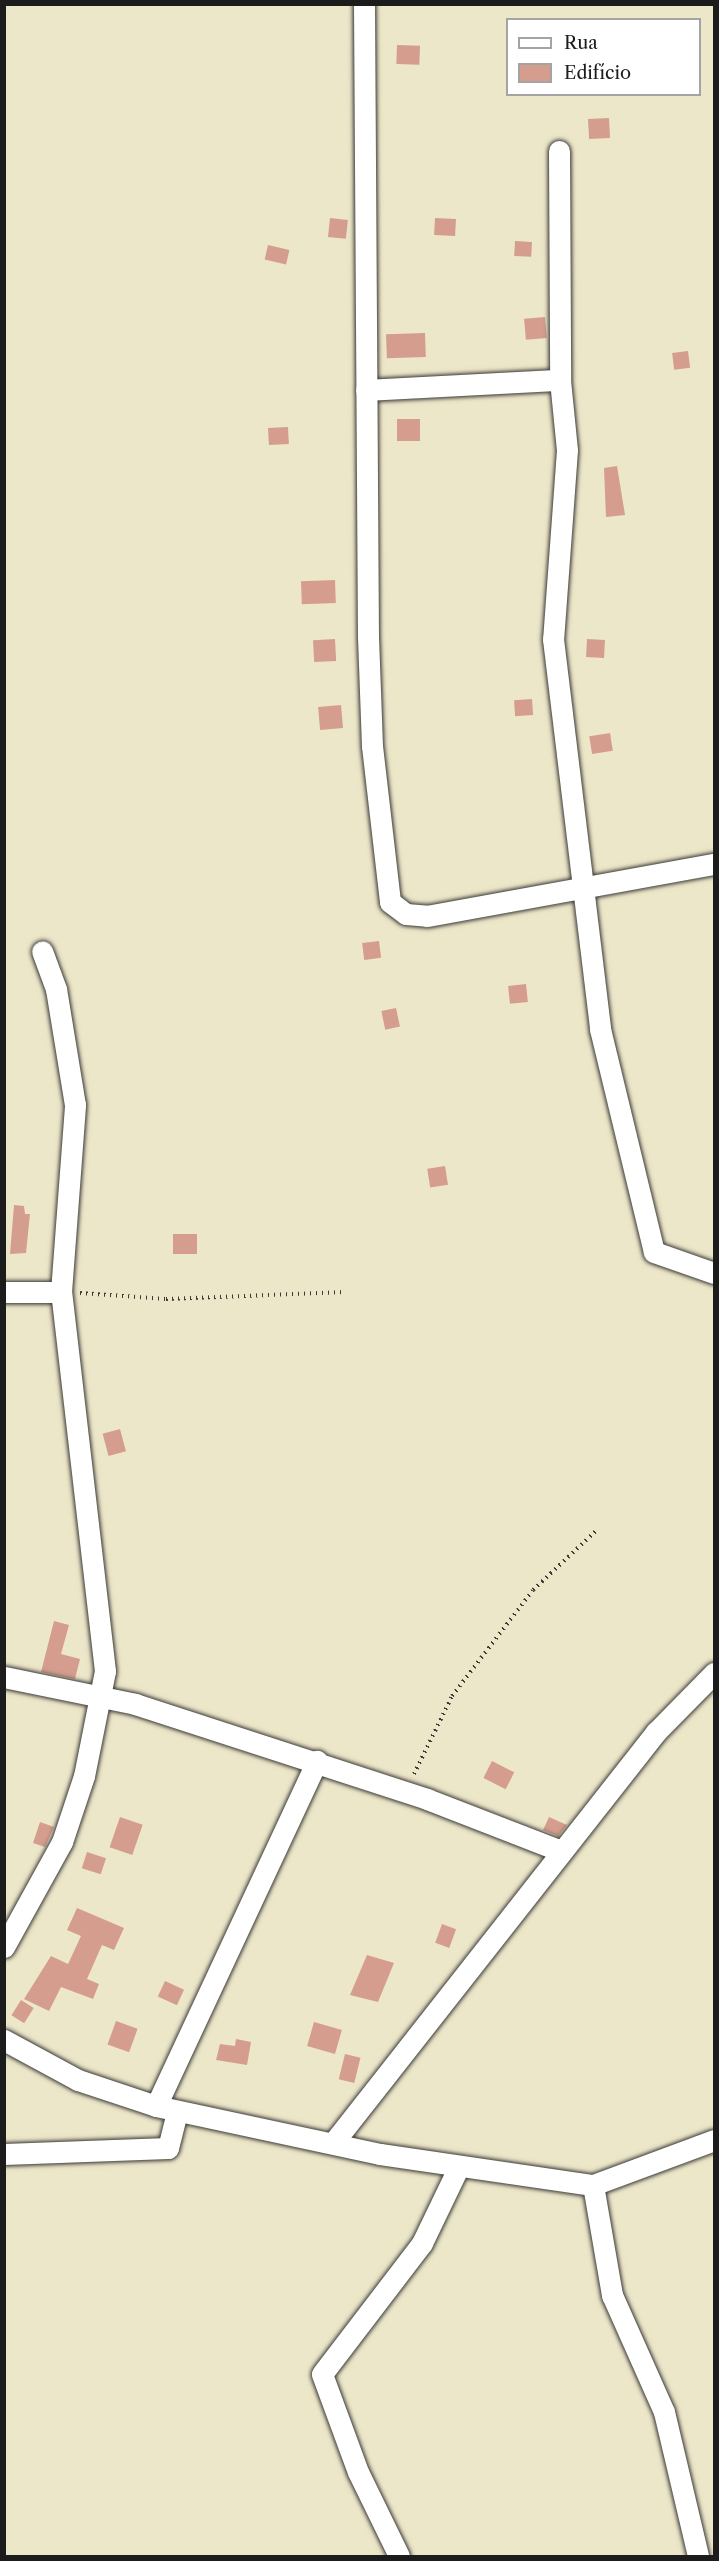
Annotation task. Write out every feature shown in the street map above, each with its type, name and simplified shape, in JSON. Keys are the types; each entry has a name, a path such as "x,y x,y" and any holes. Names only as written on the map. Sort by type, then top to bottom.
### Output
{"street":[{"path":"364,4 366,390 372,746 390,902 406,914 427,916 714,864"},
{"path":"559,151 560,380 567,450 553,639 587,887 600,1029 654,1252 714,1273"},
{"path":"366,390 560,380"},
{"path":"4,1947 62,1842 102,1695 104,1650 61,1292 75,1105 56,989 42,951"},
{"path":"4,1292 61,1292"},
{"path":"333,2143 656,1732 714,1673"},
{"path":"4,1677 102,1695 317,1761 407,1792 561,1851"},
{"path":"156,2106 317,1761"},
{"path":"4,2040 78,2080 156,2106 333,2143 459,2166 593,2185 714,2140"},
{"path":"4,2154 168,2148 177,2110"},
{"path":"399,2556 358,2472 322,2374 422,2243 459,2166"},
{"path":"593,2185 612,2295 664,2412 698,2556"}],"path":[{"path":"61,1292 166,1299 346,1293"},
{"path":"407,1792 452,1696 533,1590 597,1530"}],"building":[{"path":"397,45 420,46 419,65 396,64"},
{"path":"609,118 610,138 589,139 588,119"},
{"path":"330,218 348,220 346,239 328,237"},
{"path":"435,218 456,219 455,236 434,235"},
{"path":"515,241 532,242 531,257 514,256"},
{"path":"268,245 289,250 286,265 265,260"},
{"path":"545,317 547,338 526,340 524,319"},
{"path":"425,333 426,357 387,358 386,334"},
{"path":"688,351 690,368 674,370 672,353"},
{"path":"397,419 420,419 420,441 397,441"},
{"path":"288,427 289,444 269,445 268,428"},
{"path":"617,466 625,515 606,517 604,468"},
{"path":"335,580 336,603 302,604 301,581"},
{"path":"335,639 336,661 314,662 313,640"},
{"path":"587,639 605,640 604,658 586,657"},
{"path":"532,699 533,715 515,716 514,700"},
{"path":"341,705 343,728 320,730 318,707"},
{"path":"610,733 613,751 592,754 589,736"},
{"path":"379,941 381,958 364,960 362,943"},
{"path":"526,984 528,1002 510,1004 508,986"},
{"path":"396,1008 400,1027 385,1030 381,1011"},
{"path":"445,1166 448,1185 430,1188 427,1169"},
{"path":"14,1205 24,1206 25,1214 30,1214 26,1253 10,1254"},
{"path":"173,1234 197,1234 197,1254 173,1254"},
{"path":"120,1429 126,1451 109,1456 103,1434"},
{"path":"54,1621 69,1625 61,1654 80,1659 75,1679 41,1672"},
{"path":"492,1761 514,1772 506,1789 483,1778"},
{"path":"120,1817 143,1825 132,1855 110,1847"},
{"path":"549,1817 567,1825 558,1836 543,1830"},
{"path":"40,1822 54,1827 45,1847 33,1843"},
{"path":"87,1852 106,1858 101,1874 82,1868"},
{"path":"77,1908 124,1928 114,1950 102,1945 87,1979 99,1984 93,1999 61,1987 49,2011 24,1999 51,1956 68,1964 81,1936 67,1930"},
{"path":"442,1924 456,1929 449,1948 435,1943"},
{"path":"367,1955 394,1963 378,2002 350,1995"},
{"path":"165,1981 184,1990 177,2005 158,1996"},
{"path":"21,2000 34,2008 24,2023 11,2015"},
{"path":"116,2021 138,2029 129,2052 107,2044"},
{"path":"314,2022 342,2030 335,2054 307,2046"},
{"path":"236,2039 251,2042 247,2065 216,2060 220,2044 235,2046"},
{"path":"345,2054 361,2058 354,2083 339,2079"}]}
